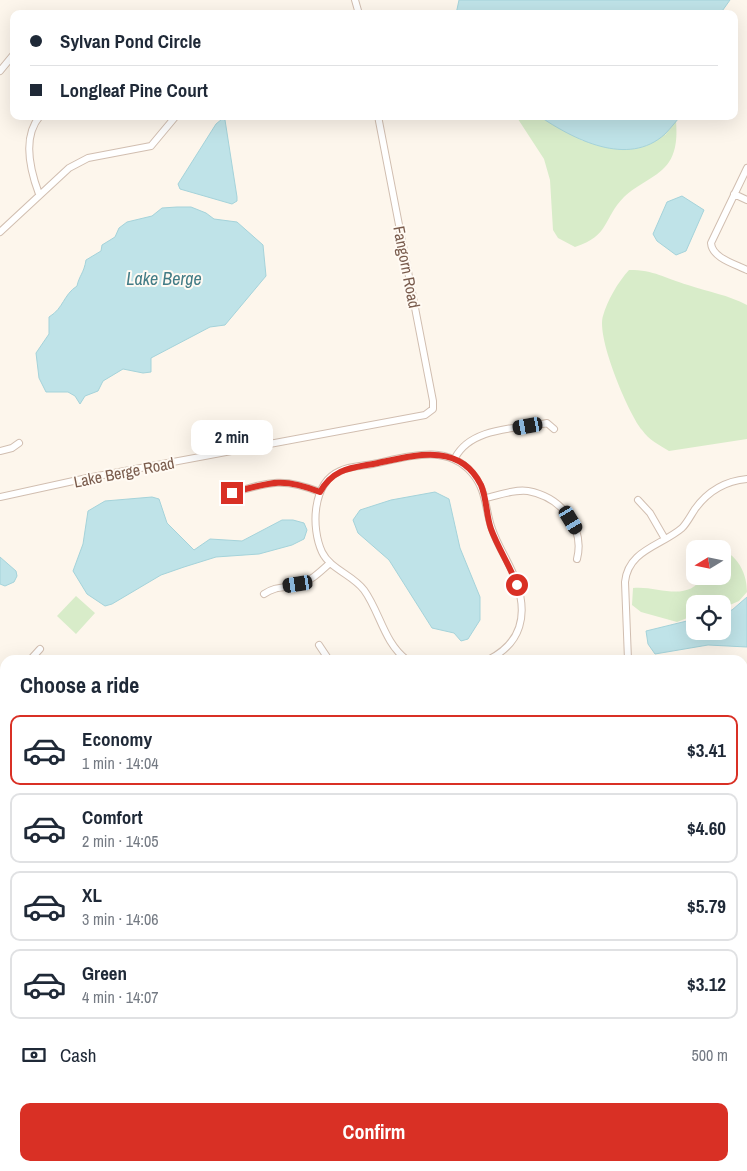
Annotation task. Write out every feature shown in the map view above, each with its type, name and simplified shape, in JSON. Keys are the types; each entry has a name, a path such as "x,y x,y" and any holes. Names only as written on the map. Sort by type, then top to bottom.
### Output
{"street":[{"path":"0,71 10,59"},
{"path":"37,120 29,141 34,179 39,194"},
{"path":"0,232 69,168 88,158 151,146 173,120"},
{"name":"Fangorn Road","path":"379,120 433,401 433,409 425,415"},
{"path":"747,168 711,243 711,249 715,254 747,270"},
{"path":"734,194 747,200"},
{"name":"Lake Berge Road","path":"0,497 425,415"},
{"path":"455,458 461,447 471,439 491,433 547,423 554,429"},
{"path":"0,450 12,448 19,443"},
{"path":"402,655 391,643 364,590 330,563 323,554 319,543 316,507 320,492 326,482 340,471 431,453 455,458 472,472 480,484 486,498 492,529 522,597 523,612 519,629 498,655"},
{"path":"628,655 626,574 633,560 682,527 702,499 713,490 730,482 747,479"},
{"path":"232,493 274,482 297,483 320,492"},
{"path":"486,498 516,491 528,491 554,500 566,512 576,529 580,546 577,559"},
{"path":"638,500 650,513 664,539"},
{"path":"264,594 271,589 298,584 312,579 330,563"},
{"path":"318,644 326,655"},
{"path":"35,655 40,649"}],"green space":[{"path":"519,120 546,120 583,141 665,135 676,121 675,147 672,157 665,167 624,197 612,212 605,226 594,238 575,247 558,238 553,230 550,180 544,159"},
{"path":"629,270 653,273 726,296 747,305 747,439 669,451 651,439 642,430 629,408 615,374 604,340 602,326 603,316 610,298"},
{"path":"731,555 742,569 747,592 739,601 731,604 731,595 686,595 686,618 677,622 641,612 632,605 633,588 671,591 689,589 695,585 731,585"},
{"path":"76,596 95,613 76,634 57,616"}],"water":[{"path":"459,0 730,0 723,10 457,10"},
{"path":"221,120 225,120 237,197 237,201 232,204 180,189 178,184 216,124"},
{"path":"545,120 677,120 665,134 650,144 634,149 618,149 584,141"},
{"path":"682,196 704,210 686,251 676,255 657,241 653,234 667,202"},
{"name":"Lake Berge","path":"191,207 206,213 214,219 237,222 263,245 266,276 225,325 210,327 151,358 151,372 143,373 123,369 103,381 98,391 85,396 80,404 75,396 68,392 46,392 39,378 36,353 49,334 49,317 58,310 69,293 77,286 86,260 101,251 102,245 115,237 119,228 127,222 152,216 162,208"},
{"path":"435,492 449,499 460,548 480,597 480,620 468,639 461,641 454,633 432,628 389,560 358,533 353,520 360,510 391,500"},
{"path":"152,497 159,499 167,523 194,550 210,539 242,541 282,520 304,523 307,530 304,539 292,545 259,554 216,557 161,575 112,604 105,606 87,594 73,571 83,544 88,511 105,501"},
{"path":"0,557 16,571 17,576 14,582 5,586 0,584"},
{"path":"747,597 747,647 708,645 655,654 648,644 646,631 686,621 686,640 731,640 732,610"}],"route":[{"path":"232,493 274,482 297,483 320,492 326,482 340,471 408,456 431,453 455,458 472,472 480,484 486,498 492,529 517,585"}]}
